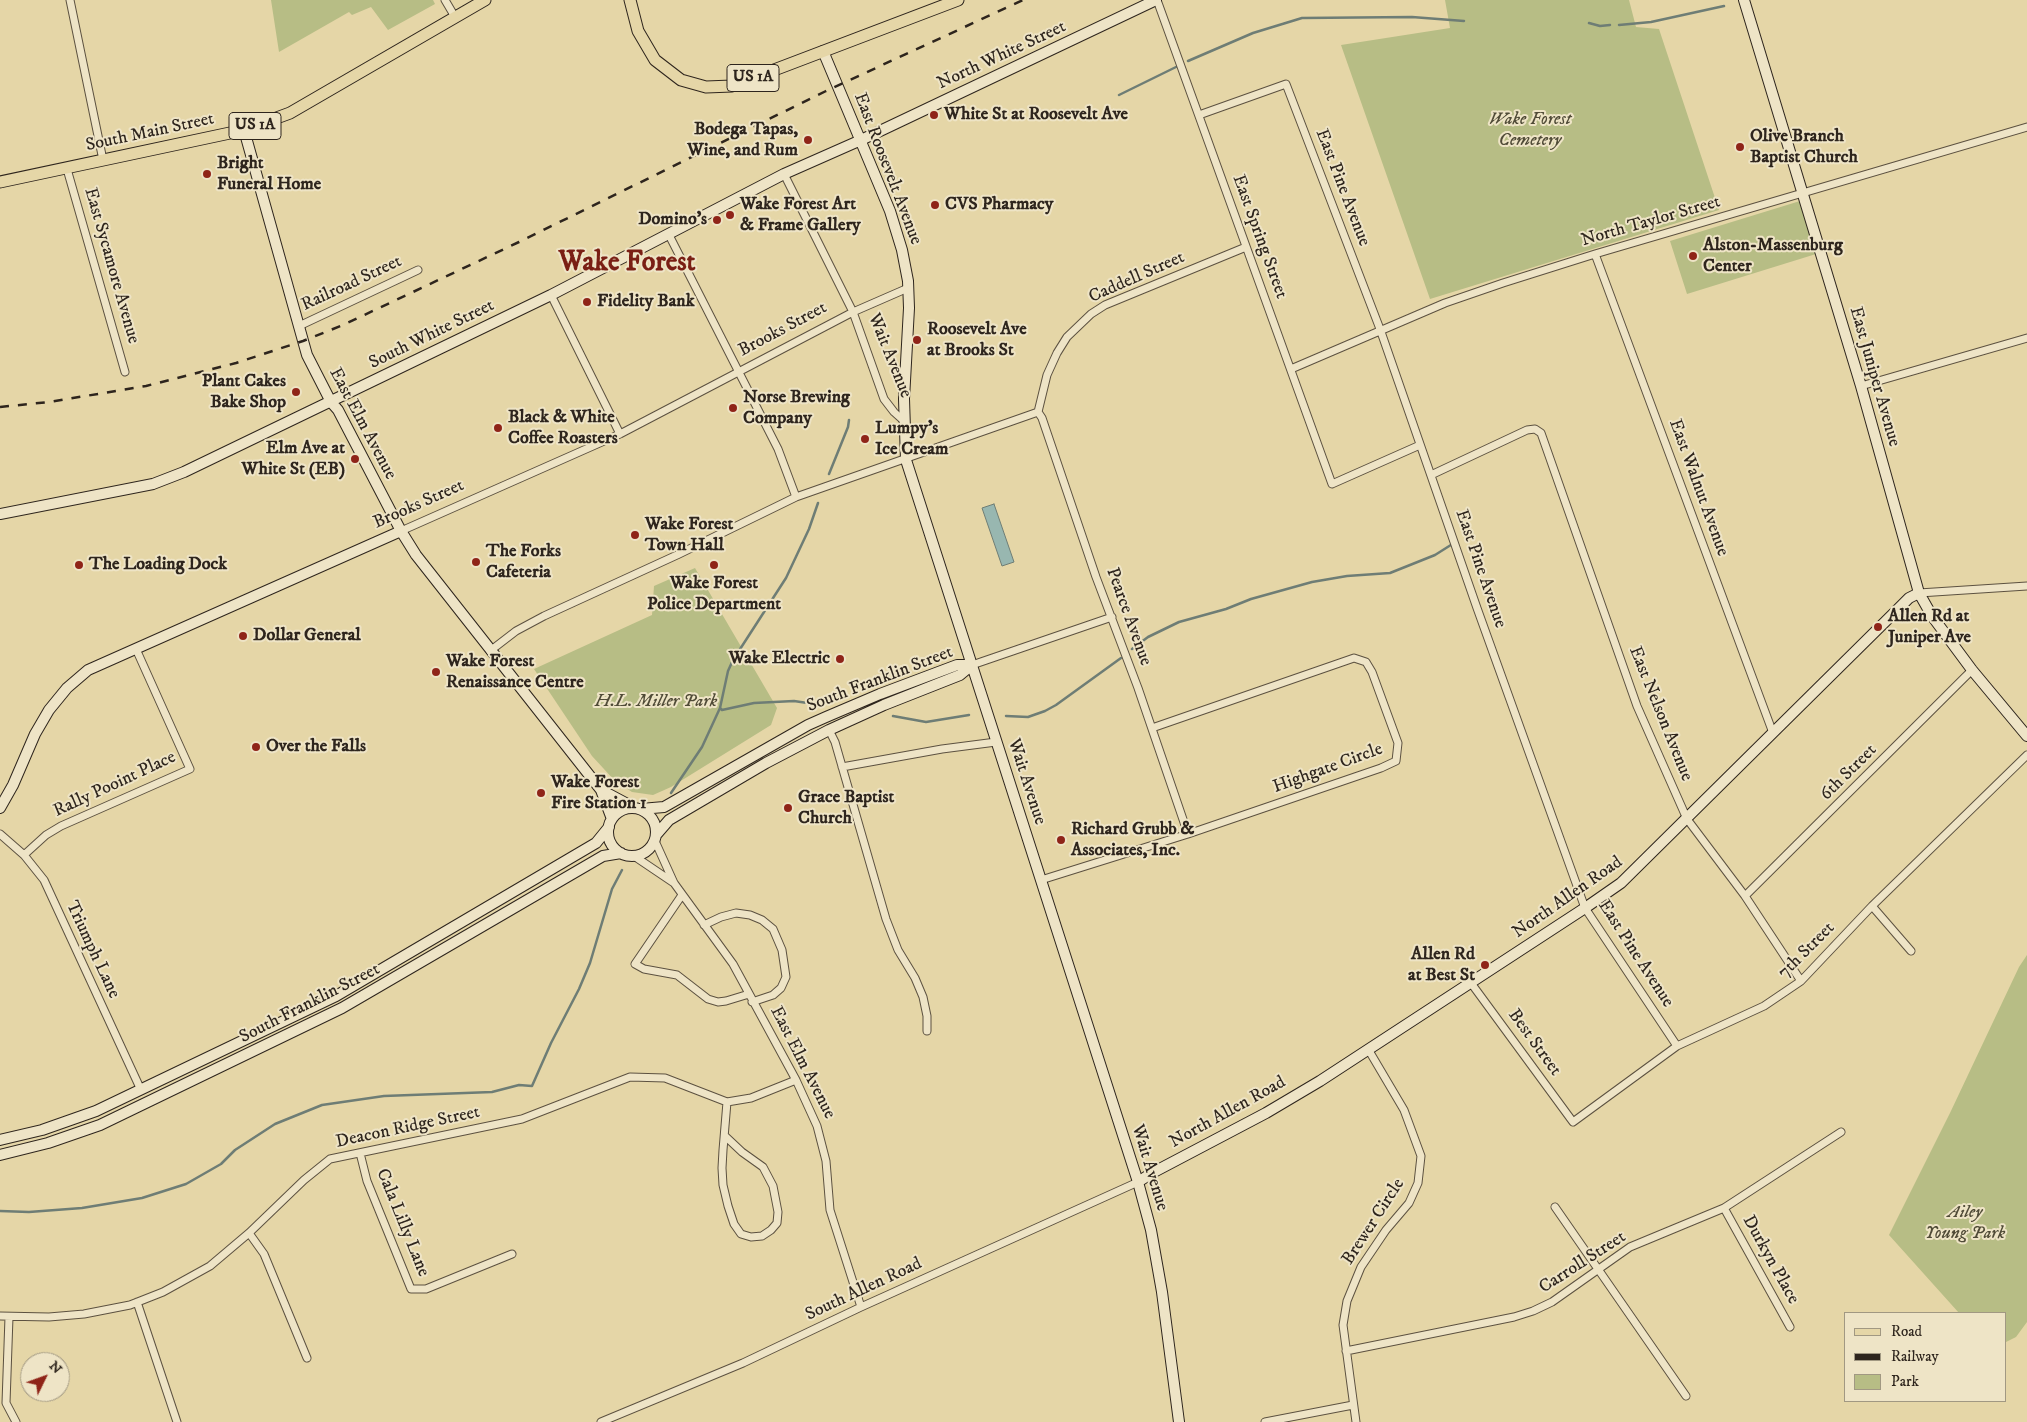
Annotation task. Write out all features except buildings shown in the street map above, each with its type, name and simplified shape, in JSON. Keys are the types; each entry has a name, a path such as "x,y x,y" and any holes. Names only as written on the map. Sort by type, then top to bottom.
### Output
{"main road":[{"name":"South Main Street","path":"0,182 244,130 290,113 484,0"},
{"name":"US 1A","path":"630,0 634,20 645,46 655,60 681,80 706,87 732,86 958,0"}],"street":[{"path":"70,0 103,160"},
{"path":"445,0 455,17"},
{"name":"East Spring Street","path":"1156,0 1332,484 1420,445"},
{"name":"North White Street","path":"861,140 1156,0"},
{"name":"East Juniper Avenue","path":"1744,0 1861,386 1919,592 1932,616 1972,670 2027,736"},
{"name":"East Roosevelt Avenue","path":"823,51 861,140 896,229 902,250 908,288 904,421"},
{"name":"East Pine Avenue","path":"1198,115 1286,85 1380,329 1585,908 1677,1046"},
{"name":"North Taylor Street","path":"1291,369 1380,329 1445,303 1596,254 2027,127"},
{"name":"East Elm Avenue","path":"244,130 307,355 331,402 338,410 401,531 416,555 601,790 610,823"},
{"name":"South White Street","path":"0,514 153,484 169,478 551,295 784,174 861,140"},
{"name":"East Sycamore Avenue","path":"67,169 125,372"},
{"name":"Wait Avenue","path":"784,174 853,312 884,399 904,421 906,460 1138,1182 1154,1248 1178,1422"},
{"path":"669,235 778,449 796,498"},
{"name":"Caddell Street","path":"1038,412 1048,375 1057,353 1067,337 1091,314 1105,305 1246,248"},
{"name":"East Walnut Avenue","path":"1596,254 1773,733"},
{"name":"Railroad Street","path":"299,326 418,270"},
{"name":"Brooks Street","path":"0,808 13,785 35,734 49,710 67,688 88,670 620,434 853,312 908,288"},
{"path":"551,295 620,434"},
{"path":"1861,386 2027,338"},
{"path":"490,650 516,631 544,616 685,552 796,498 1038,412"},
{"name":"Pearce Avenue","path":"1038,412 1042,418 1188,834"},
{"name":"East Nelson Avenue","path":"1431,475 1527,430 1535,429 1542,433 1637,706 1687,819 1745,896 1801,981"},
{"path":"1919,592 2027,586"},
{"name":"North Allen Road","path":"1138,1182 1266,1113 1585,908 1635,871 1909,598 1919,592"},
{"path":"972,665 1112,617"},
{"name":"Rally Pooint Place","path":"24,854 46,835 61,826 190,770 136,649"},
{"name":"Highgate Circle","path":"1041,880 1188,834 1382,768 1396,761 1398,743 1372,672 1366,662 1354,658 1152,728"},
{"name":"South Franklin Street","path":"637,808 664,807 808,725 880,694 957,665 972,665"},
{"name":"South Franklin Street","path":"656,838 669,820 766,763 829,730 884,705 960,675 972,665"},
{"name":"6th Street","path":"1745,896 1972,670"},
{"path":"829,730 835,742 886,919 898,950 924,997 927,1031"},
{"path":"842,767 942,749 996,742"},
{"name":"7th Street","path":"1573,1122 1677,1046 1764,1006 1801,981 1872,906 2027,755"},
{"name":"East Elm Avenue","path":"601,790 637,808"},
{"path":"624,808 637,808 654,820 656,838 647,851 634,856 621,853 611,843 610,823 624,808"},
{"name":"South Franklin Street","path":"0,1140 42,1130 96,1111 336,996 596,843 610,823"},
{"name":"Triumph Lane","path":"0,834 24,854 44,880 141,1090"},
{"name":"East Elm Avenue","path":"656,838 674,883 733,964 796,1080 817,1126 826,1161 830,1210 862,1307"},
{"name":"South Franklin Street","path":"0,1154 48,1143 100,1125 342,1008 603,856 621,853"},
{"name":"East Elm Avenue","path":"634,856 674,883"},
{"path":"682,895 635,964 644,969 677,975 700,995 713,1001 734,1000 749,994"},
{"path":"1872,906 1912,951"},
{"path":"704,925 736,913 750,915 762,920 773,928 782,950 786,976 781,988 773,995 752,1002"},
{"name":"Best Street","path":"1470,983 1573,1122"},
{"name":"Brewer Circle","path":"1356,1422 1343,1325 1347,1301 1365,1260 1408,1203 1418,1183 1421,1156 1404,1110 1368,1049"},
{"name":"Deacon Ridge Street","path":"0,1316 48,1317 84,1314 137,1302 163,1292 210,1266 249,1233 304,1180 330,1159 522,1119 630,1077 665,1078 727,1102"},
{"path":"725,1136 742,1152 763,1167 774,1186 778,1212 777,1223 762,1236 751,1237 741,1234 734,1224 723,1185 725,1136 727,1102 751,1098 796,1080"},
{"name":"Carroll Street","path":"1346,1351 1514,1317 1533,1311 1552,1302 1630,1247 1724,1208 1841,1132"},
{"name":"Cala Lilly Lane","path":"360,1152 367,1180 411,1289 426,1289 512,1254"},
{"name":"South Allen Road","path":"601,1422 743,1362 1138,1182"},
{"path":"1556,1207 1686,1396"},
{"name":"Durkyn Place","path":"1724,1208 1790,1327"},
{"path":"249,1233 264,1254 307,1358"},
{"path":"137,1302 177,1422"},
{"path":"9,1317 6,1403 16,1422"},
{"path":"1266,1422 1353,1405"}],"green space":[{"path":"271,0 433,0 435,4 388,30 371,7 352,15 349,12 279,52"},
{"name":"Wake Forest Cemetery","path":"1445,0 1629,0 1636,27 1659,29 1719,210 1430,299 1341,45 1450,28"},
{"path":"1800,201 1816,254 1687,294 1670,241"},
{"name":"H.L. Miller Park","path":"695,568 777,708 771,725 671,787 653,795 632,792 615,781 592,756 534,669 652,615 654,586"},
{"name":"Ailey Young Park","path":"2027,955 2027,1322 2016,1337 2007,1342 2007,1312 1958,1312 1889,1235 1950,1113 2019,967"}],"water":[{"path":"994,504 1014,562 1002,566 982,508"}],"waterway":[{"path":"1619,25 1651,22 1724,6"},
{"path":"1188,61 1253,33 1302,18 1412,17 1464,21"},
{"path":"1589,23 1600,26 1610,25"},
{"path":"1119,95 1176,67"},
{"path":"829,474 849,420"},
{"path":"671,793 702,747 720,708 728,671 733,660 786,578 809,529 818,503"},
{"path":"1132,649 1148,637 1179,622 1312,582 1347,576 1390,573 1435,555 1454,543"},
{"path":"1006,716 1028,717 1045,711 1121,658"},
{"path":"720,708 722,710 754,703 794,701 821,705"},
{"path":"893,716 926,722 969,715"},
{"path":"0,1211 29,1212 82,1208 142,1198 186,1184 221,1164 235,1150 275,1124 322,1105 384,1096 492,1092 519,1085 532,1086 590,963 612,889 622,870"}],"railway":[{"path":"0,407 49,402 146,386 236,363 303,341 343,325 519,242 826,91 1023,0"}],"place":[{"name":"White St at Roosevelt Ave","path":"934,115"},
{"name":"Bodega Tapas, Wine, and Rum","path":"808,140"},
{"name":"Olive Branch Baptist Church","path":"1740,147"},
{"name":"Bright Funeral Home","path":"207,174"},
{"name":"CVS Pharmacy","path":"935,205"},
{"name":"Wake Forest Art & Frame Gallery","path":"730,215"},
{"name":"Domino's","path":"717,220"},
{"name":"Alston-Massenburg Center","path":"1693,256"},
{"name":"Fidelity Bank","path":"587,302"},
{"name":"Roosevelt Ave at Brooks St","path":"917,340"},
{"name":"Plant Cakes Bake Shop","path":"296,392"},
{"name":"Norse Brewing Company","path":"733,408"},
{"name":"Black & White Coffee Roasters","path":"498,428"},
{"name":"Lumpy's Ice Cream","path":"865,439"},
{"name":"Elm Ave at White St (EB)","path":"355,459"},
{"name":"Wake Forest Town Hall","path":"635,535"},
{"name":"The Forks Cafeteria","path":"476,562"},
{"name":"The Loading Dock","path":"79,565"},
{"name":"Wake Forest Police Department","path":"714,565"},
{"name":"Allen Rd at Juniper Ave","path":"1878,627"},
{"name":"Dollar General","path":"243,636"},
{"name":"Wake Electric","path":"840,659"},
{"name":"Wake Forest Renaissance Centre","path":"436,672"},
{"name":"Over the Falls","path":"256,747"},
{"name":"Wake Forest Fire Station 1","path":"541,793"},
{"name":"Grace Baptist Church","path":"788,808"},
{"name":"Richard Grubb & Associates, Inc.","path":"1061,840"},
{"name":"Allen Rd at Best St","path":"1485,965"}],"district":[{"name":"Wake Forest","path":"627,264"}]}
